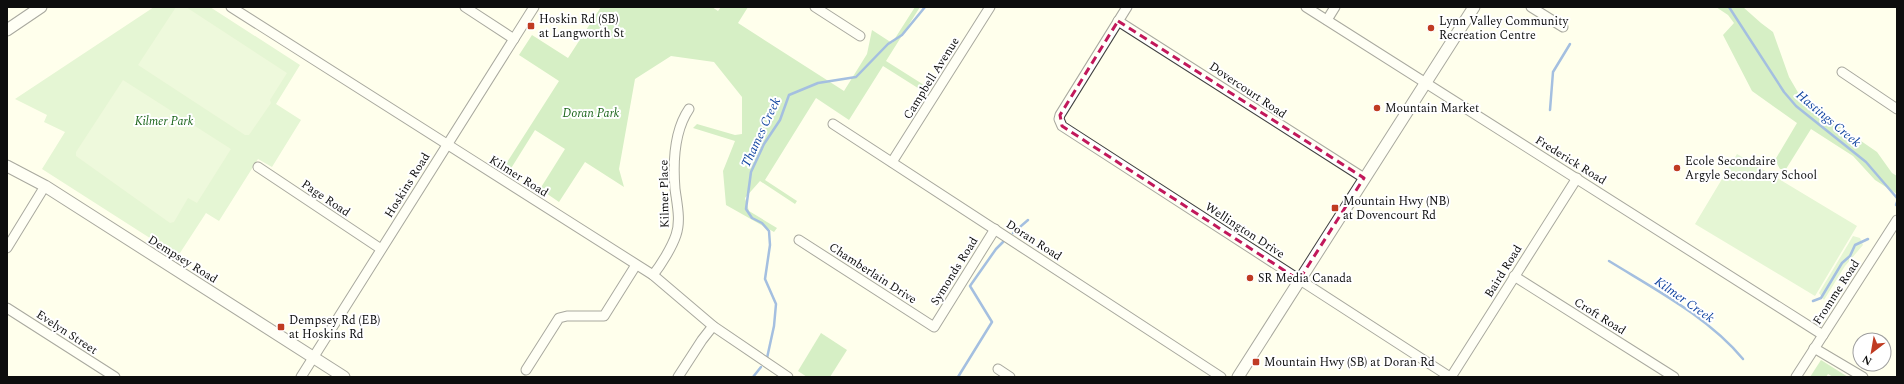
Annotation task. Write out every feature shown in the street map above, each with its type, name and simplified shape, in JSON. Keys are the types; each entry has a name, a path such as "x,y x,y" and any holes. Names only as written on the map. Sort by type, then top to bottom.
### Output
{"street":[{"path":"7,30 41,7"},
{"name":"Kilmer Road","path":"231,7 653,275 713,326 788,377"},
{"path":"465,7 514,39"},
{"name":"Hoskins Road","path":"301,377 534,7"},
{"path":"815,7 860,36"},
{"name":"Campbell Avenue","path":"892,162 990,7"},
{"path":"1118,21 1127,7"},
{"name":"Frederick Road","path":"1306,7 1823,335"},
{"path":"1327,20 1336,7"},
{"path":"1238,377 1474,7"},
{"path":"1531,7 1563,27"},
{"name":"Wellington Drive","path":"1118,21 1063,111 1059,119 1062,126 1068,132 1451,377"},
{"name":"Dovercourt Road","path":"1118,21 1364,178"},
{"path":"1842,72 1897,109"},
{"name":"Kilmer Place","path":"653,275 676,235 679,214 675,189 674,160 681,120 689,109"},
{"name":"Doran Road","path":"833,124 1221,377"},
{"name":"Dempsey Road","path":"7,166 44,186 344,377"},
{"name":"Page Road","path":"258,167 381,249"},
{"name":"Baird Road","path":"1451,377 1576,178"},
{"path":"7,248 44,186"},
{"name":"Fromme Road","path":"1796,377 1897,220"},
{"name":"Symonds Road","path":"934,327 995,229"},
{"name":"Chamberlain Drive","path":"799,240 934,327"},
{"path":"526,370 560,318 567,316 604,316 636,264"},
{"name":"Croft Road","path":"1514,276 1674,377"},
{"name":"Evelyn Street","path":"7,308 115,377"},
{"path":"678,377 713,326"},
{"path":"1814,348 1863,377"},
{"path":"998,369 1010,377"}],"highlighted area":[{"path":"1118,21 1364,178 1299,280 1062,126 1060,115"}],"green space":[{"name":"Kilmer Park","path":"154,7 210,7 300,65 276,104 301,120 272,167 258,159 219,221 206,213 178,256 42,169 65,132 44,122 47,115 15,99"},
{"path":"176,7 186,7 287,73 270,100 271,103 249,135 245,135 138,65"},
{"name":"Doran Park","path":"601,7 712,7 718,11 721,7 748,7 738,23 844,91 867,54 872,30 892,43 915,7 920,7 886,61 924,85 921,90 883,66 849,120 816,98 765,180 797,201 795,204 760,181 745,198 749,211 777,228 774,232 726,205 723,171 735,141 693,128 697,124 735,135 742,134 742,97 714,62 671,56 635,79 619,169 624,187 585,162 559,202 540,189 565,149 535,130 510,170 504,167 559,81 519,55 532,35 568,58"},
{"path":"1716,7 1743,7 1773,32 1789,77 1803,101 1877,152 1892,173 1897,176 1897,194 1875,180 1853,156 1811,129 1786,169 1780,169 1775,160 1797,123 1752,91 1723,35 1734,23 1728,15"},
{"path":"123,80 231,149 197,203 188,198 174,222 170,223 76,156 76,152"},
{"path":"1737,154 1857,226 1815,296 1695,224"},
{"path":"1853,236 1860,238 1863,245 1845,266 1824,300 1819,293"},
{"path":"821,333 847,350 830,377 807,377 798,371"},
{"path":"1821,360 1848,377 1833,377 1828,374 1826,377 1810,377"}],"waterway":[{"name":"Thames Creek","path":"767,358 774,326 776,304 765,279 770,245 769,231 762,223 752,218 746,209 751,172 764,144 780,120 789,95 818,83 856,77 888,44 902,35 925,7"},
{"name":"Hastings Creek","path":"1729,7 1784,92 1796,106 1866,162 1897,198"},
{"name":"Kilmer Creek","path":"1550,110 1553,72 1570,44"},
{"path":"1013,233 1028,220"},
{"path":"1813,301 1821,298 1842,263 1850,256 1855,245 1868,239"},
{"path":"958,377 992,322 970,286 996,249 1003,242"},
{"name":"Kilmer Creek","path":"1609,261 1698,317 1714,330 1743,359"},
{"name":"Thames Creek","path":"753,377 761,367"}],"place":[{"name":"Hoskin Rd (SB) at Langworth St","path":"531,26"},
{"name":"Lynn Valley Community Recreation Centre","path":"1431,28"},
{"name":"Mountain Market","path":"1377,108"},
{"name":"Ecole Secondaire Argyle Secondary School","path":"1677,168"},
{"name":"Mountain Hwy (NB) at Dovencourt Rd","path":"1335,208"},
{"name":"SR Media Canada","path":"1250,278"},
{"name":"Dempsey Rd (EB) at Hoskins Rd","path":"281,327"},
{"name":"Mountain Hwy (SB) at Doran Rd","path":"1256,362"}]}
